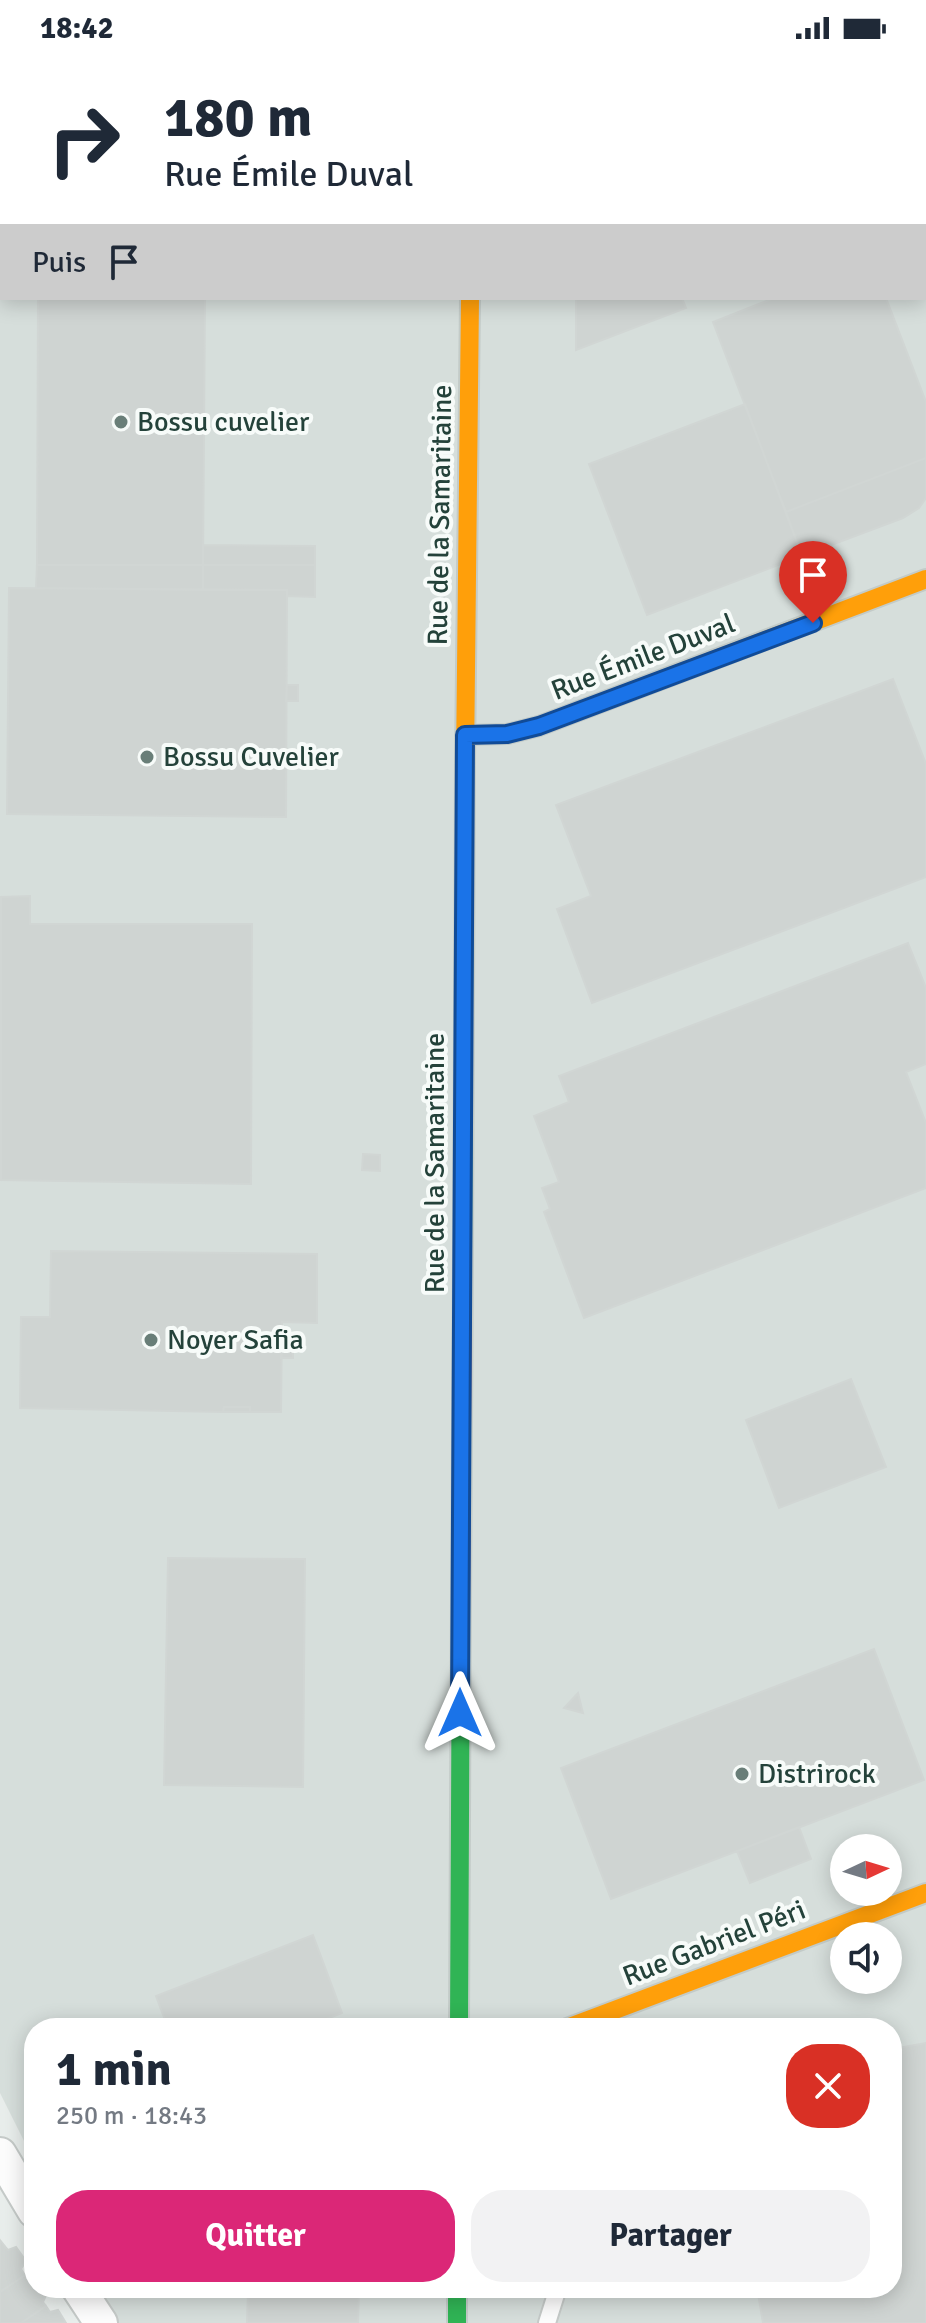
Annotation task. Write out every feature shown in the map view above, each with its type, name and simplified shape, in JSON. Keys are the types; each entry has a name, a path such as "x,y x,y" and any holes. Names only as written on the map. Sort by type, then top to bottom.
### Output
{"street":[{"name":"Rue de la Samaritaine","path":"459,2018 470,300"},
{"name":"Rue Émile Duval","path":"465,735 507,734 539,726 926,579"},
{"name":"Rue Gabriel Péri","path":"620,2018 926,1893"},
{"path":"0,2154 24,2194"},
{"path":"85,2298 101,2323"},
{"path":"457,2298 457,2323"}],"lane":[{"path":"547,2323 555,2298"}],"shaded area":[{"path":"0,300 926,300 926,2323 114,2323 102,2298 902,2298 902,2018 24,2018 24,2141 0,2093"}],"building":[{"name":"Bossu cuvelier","path":"38,300 205,300 203,565 37,565"},
{"path":"576,300 683,300 686,308 576,350"},
{"path":"769,300 887,300 926,402 926,458 786,512 713,322"},
{"path":"745,404 802,556 647,615 589,464"},
{"path":"926,458 926,498 919,508 903,518 802,556 786,512"},
{"path":"203,545 315,546 315,565 203,565"},
{"path":"37,565 203,565 203,590 36,588"},
{"path":"203,565 315,565 315,597 287,596 287,590 203,590"},
{"name":"Bossu Cuvelier","path":"9,588 287,590 286,817 7,814"},
{"path":"893,679 926,764 926,877 592,1003 557,909 591,896 556,805"},
{"path":"287,685 298,685 298,701 286,701"},
{"path":"30,896 30,924 252,924 251,1184 1,1180 1,897"},
{"path":"908,943 926,988 926,1064 906,1072 926,1123 926,1188 584,1318 544,1212 550,1209 542,1188 559,1182 534,1116 569,1102 559,1076"},
{"path":"363,1154 380,1155 380,1171 362,1170"},
{"name":"Noyer Safia","path":"51,1251 317,1254 317,1323 282,1322 281,1412 250,1412 250,1407 224,1407 223,1412 20,1408 21,1317 50,1317"},
{"path":"282,1341 293,1341 293,1358 281,1358"},
{"path":"851,1379 886,1467 779,1508 746,1420"},
{"path":"224,1407 250,1407 250,1412 223,1412"},
{"path":"168,1558 305,1559 303,1787 164,1785"},
{"name":"Distrirock","path":"874,1649 924,1780 611,1899 561,1768"},
{"path":"578,1693 583,1713 564,1708"},
{"path":"799,1827 811,1859 750,1883 737,1851"},
{"path":"313,1935 342,2013 329,2018 164,2018 156,1996"},
{"path":"926,2043 926,2323 763,2323 759,2298 902,2298 902,2047"},
{"path":"0,2240 8,2250 16,2247 24,2258 21,2269 24,2276 0,2292"},
{"path":"24,2276 24,2298 45,2298 46,2306 21,2323 0,2323 0,2292"},
{"path":"248,2298 359,2298 358,2323 247,2323"},
{"path":"46,2306 50,2312 58,2310 66,2323 21,2323"}],"traffic: fast":[{"path":"463,1252 465,761"},
{"path":"459,2018 461,1602"},
{"path":"457,2298 457,2323"}],"traffic: slow":[{"path":"465,761 470,300"},
{"path":"465,735 507,734 539,726 926,579"},
{"path":"594,2018 926,1893"}],"traffic: jam":[{"path":"461,1602 463,1252"}],"place":[{"name":"Bossu cuvelier","path":"121,422"},
{"name":"Bossu Cuvelier","path":"147,757"},
{"name":"Noyer Safia","path":"151,1340"},
{"name":"Distrirock","path":"742,1774"}],"route":[{"path":"460,1713 465,735 507,734 539,726 813,623"}]}
